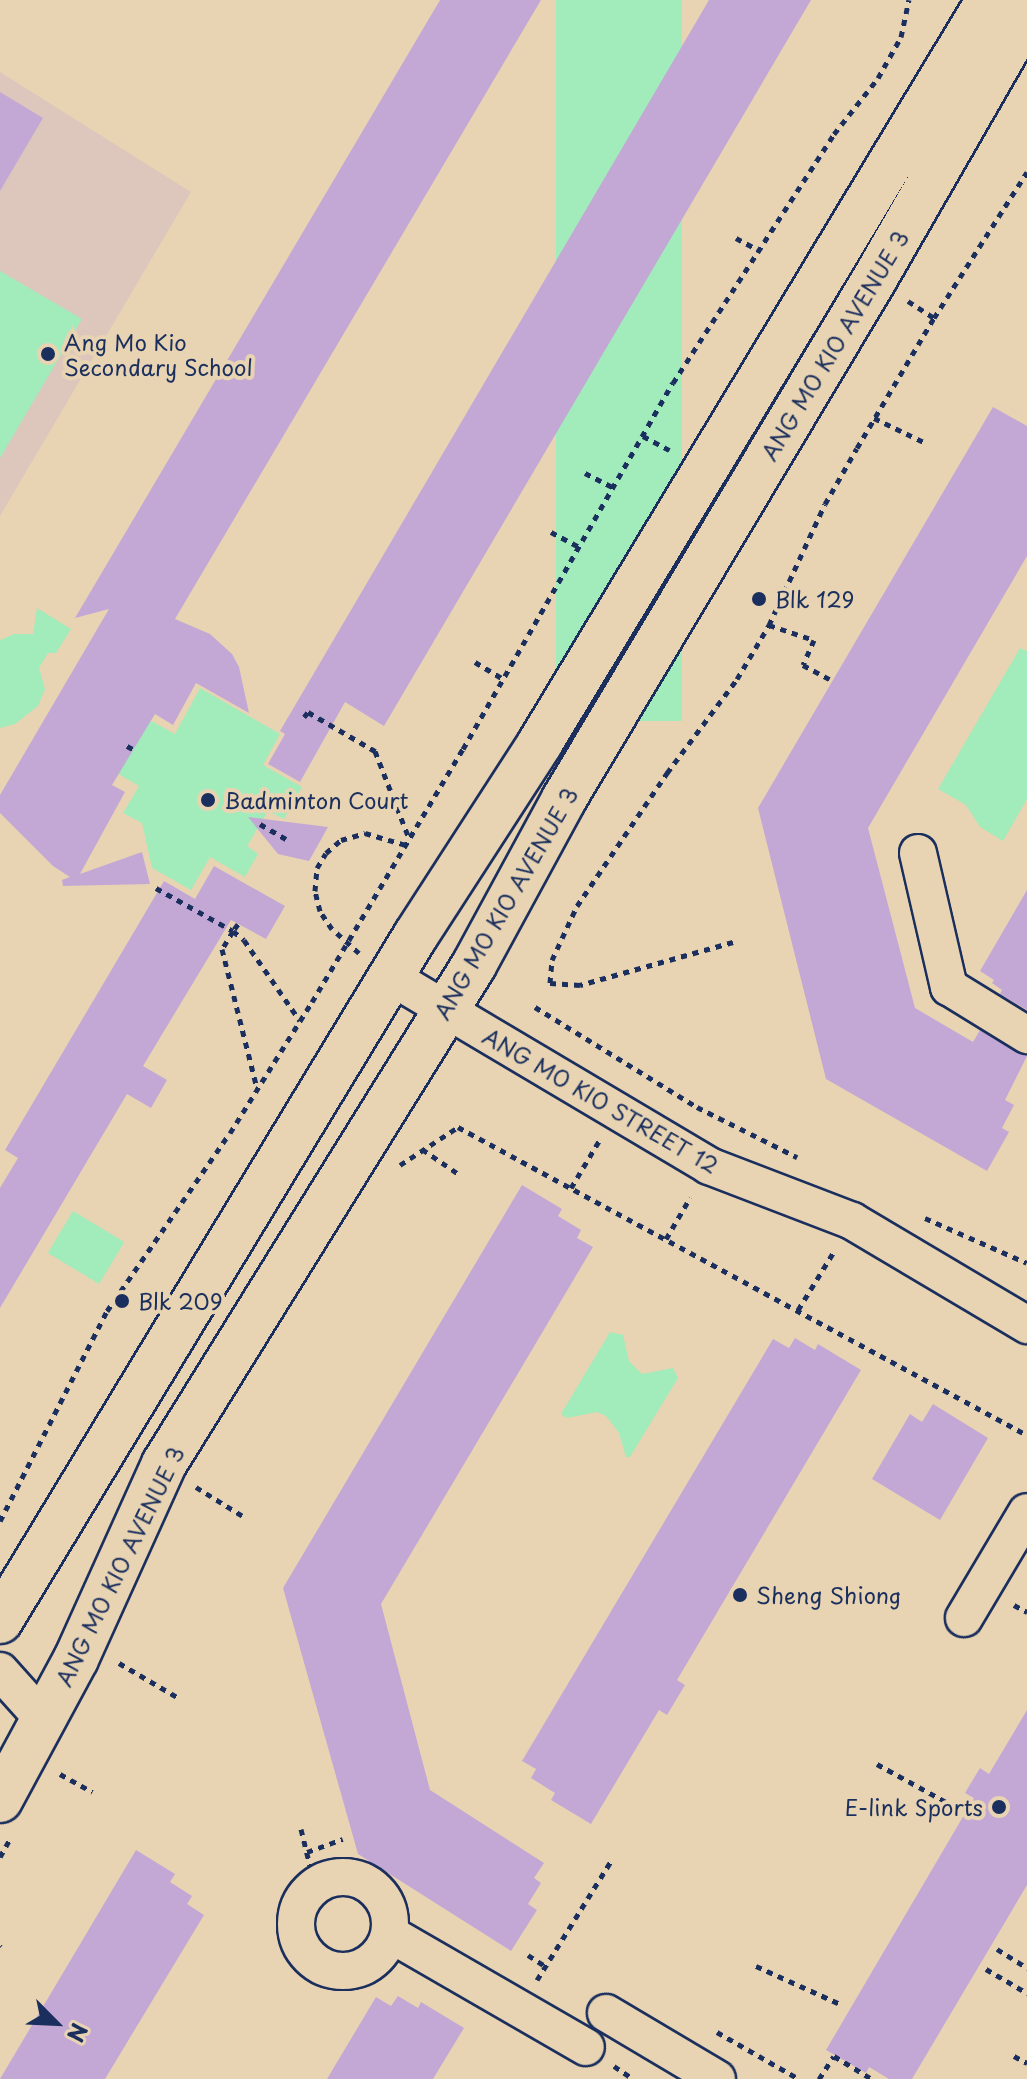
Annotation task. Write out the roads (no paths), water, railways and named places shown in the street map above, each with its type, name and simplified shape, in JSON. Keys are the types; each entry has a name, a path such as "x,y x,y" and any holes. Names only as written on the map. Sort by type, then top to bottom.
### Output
{"main road":[{"name":"ANG MO KIO AVENUE 3","path":"2,1612 391,977 540,743 989,0"},
{"name":"ANG MO KIO AVENUE 3","path":"9,1812 44,1720 76,1659 164,1464 474,965 564,799 874,280 1027,14"},
{"path":"230,1242 282,1274"}],"street":[{"path":"918,853 949,987 1027,1035"},
{"name":"ANG MO KIO STREET 12","path":"391,977 709,1166 852,1221 1027,1325"},
{"path":"964,1618 1027,1512"},
{"path":"0,1671 44,1720"},
{"path":"355,1877 377,1889 389,1910 390,1934 378,1956 356,1969 332,1970 310,1958 297,1937 297,1912 309,1891 330,1878 355,1877"},
{"path":"390,1934 586,2047"},
{"path":"606,2013 717,2079"}],"place":[{"name":"Ang Mo Kio Secondary School","path":"48,354"},
{"name":"Blk 129","path":"759,599"},
{"name":"Badminton Court","path":"208,800"},
{"name":"Blk 209","path":"122,1301"},
{"name":"Sheng Shiong","path":"740,1595"},
{"name":"E-link Sports","path":"999,1807"}]}
